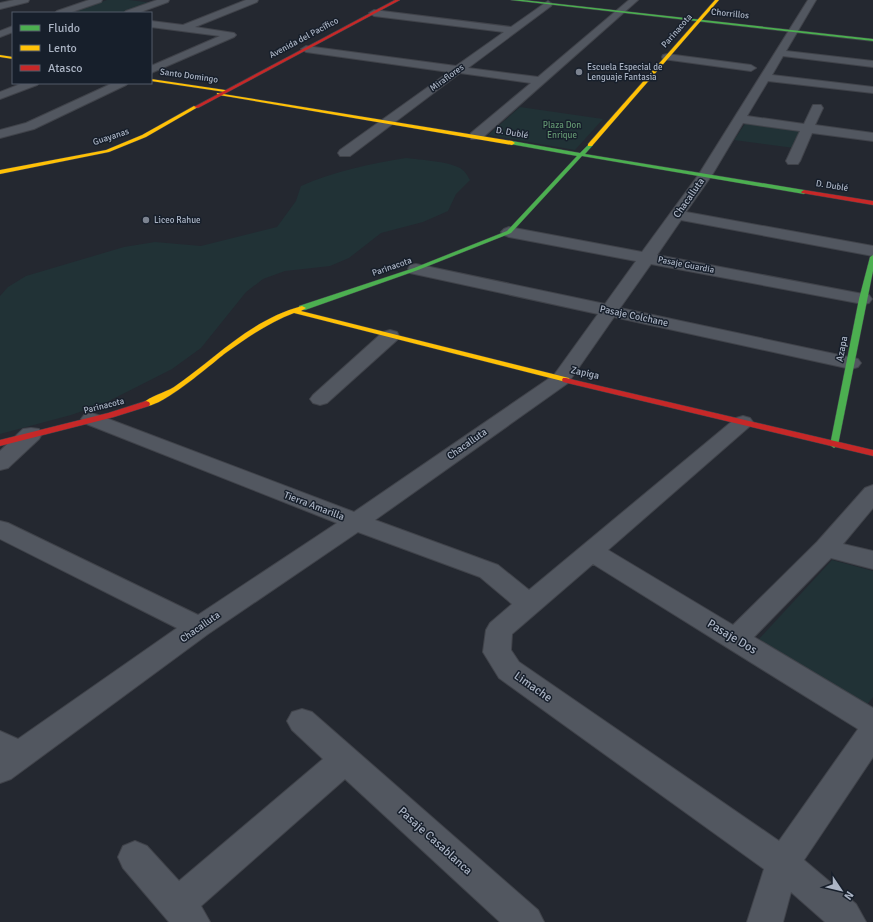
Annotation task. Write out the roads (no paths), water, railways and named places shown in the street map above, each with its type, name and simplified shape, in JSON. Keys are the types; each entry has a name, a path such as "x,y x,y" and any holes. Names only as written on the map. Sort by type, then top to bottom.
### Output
{"street":[{"path":"0,6 25,0"},
{"path":"68,12 98,0"},
{"path":"147,0 163,1"},
{"path":"184,29 254,0"},
{"name":"Avenida del Pacífico","path":"222,93 398,0"},
{"name":"Chorrillos","path":"513,0 873,40"},
{"path":"476,136 634,0"},
{"name":"Parinacota","path":"0,443 129,410 176,390 225,350 272,319 416,269 509,232 582,155 717,0"},
{"name":"Chacalluta","path":"6,756 356,522 561,379 705,175 812,0"},
{"path":"132,12 163,1"},
{"name":"Miraflores","path":"345,153 548,4"},
{"path":"374,13 513,30"},
{"path":"0,22 12,24"},
{"path":"152,24 231,35 152,70"},
{"path":"157,34 174,27"},
{"path":"0,34 12,29"},
{"path":"306,49 540,81"},
{"path":"780,53 873,64"},
{"path":"667,57 751,68"},
{"path":"765,77 873,90"},
{"name":"Santo Domingo","path":"152,80 222,93"},
{"path":"0,96 30,84"},
{"path":"0,134 30,126 120,84"},
{"name":"D. Dublé","path":"222,93 873,203"},
{"name":"Guayanas","path":"0,172 107,151 144,136 222,93"},
{"path":"794,161 817,108"},
{"path":"739,119 873,137"},
{"path":"676,215 873,251"},
{"name":"Pasaje Guardia","path":"509,232 863,299"},
{"name":"Azapa","path":"834,445 863,299 873,257"},
{"name":"Pasaje Colchane","path":"416,269 851,362"},
{"name":"Zapiga","path":"293,311 561,379 873,454"},
{"path":"320,399 390,336"},
{"name":"Tierra Amarilla","path":"91,419 356,522 489,571 529,604"},
{"name":"Limache","path":"743,422 499,630 498,652 508,670 783,863 844,916 848,922"},
{"path":"0,463 31,434"},
{"path":"736,639 826,548 873,493"},
{"path":"0,529 199,627"},
{"path":"826,548 873,560"},
{"name":"Pasaje Dos","path":"591,551 873,723"},
{"name":"Pasaje Casablanca","path":"302,721 526,922"},
{"path":"764,922 783,863 873,732"},
{"path":"135,857 184,914 344,760"}],"place":[{"name":"Escuela Especial de Lenguaje Fantasia","path":"579,72"},
{"name":"Liceo Rahue","path":"146,220"}],"park label":[{"name":"Plaza Don Enrique","path":"562,130"}]}
